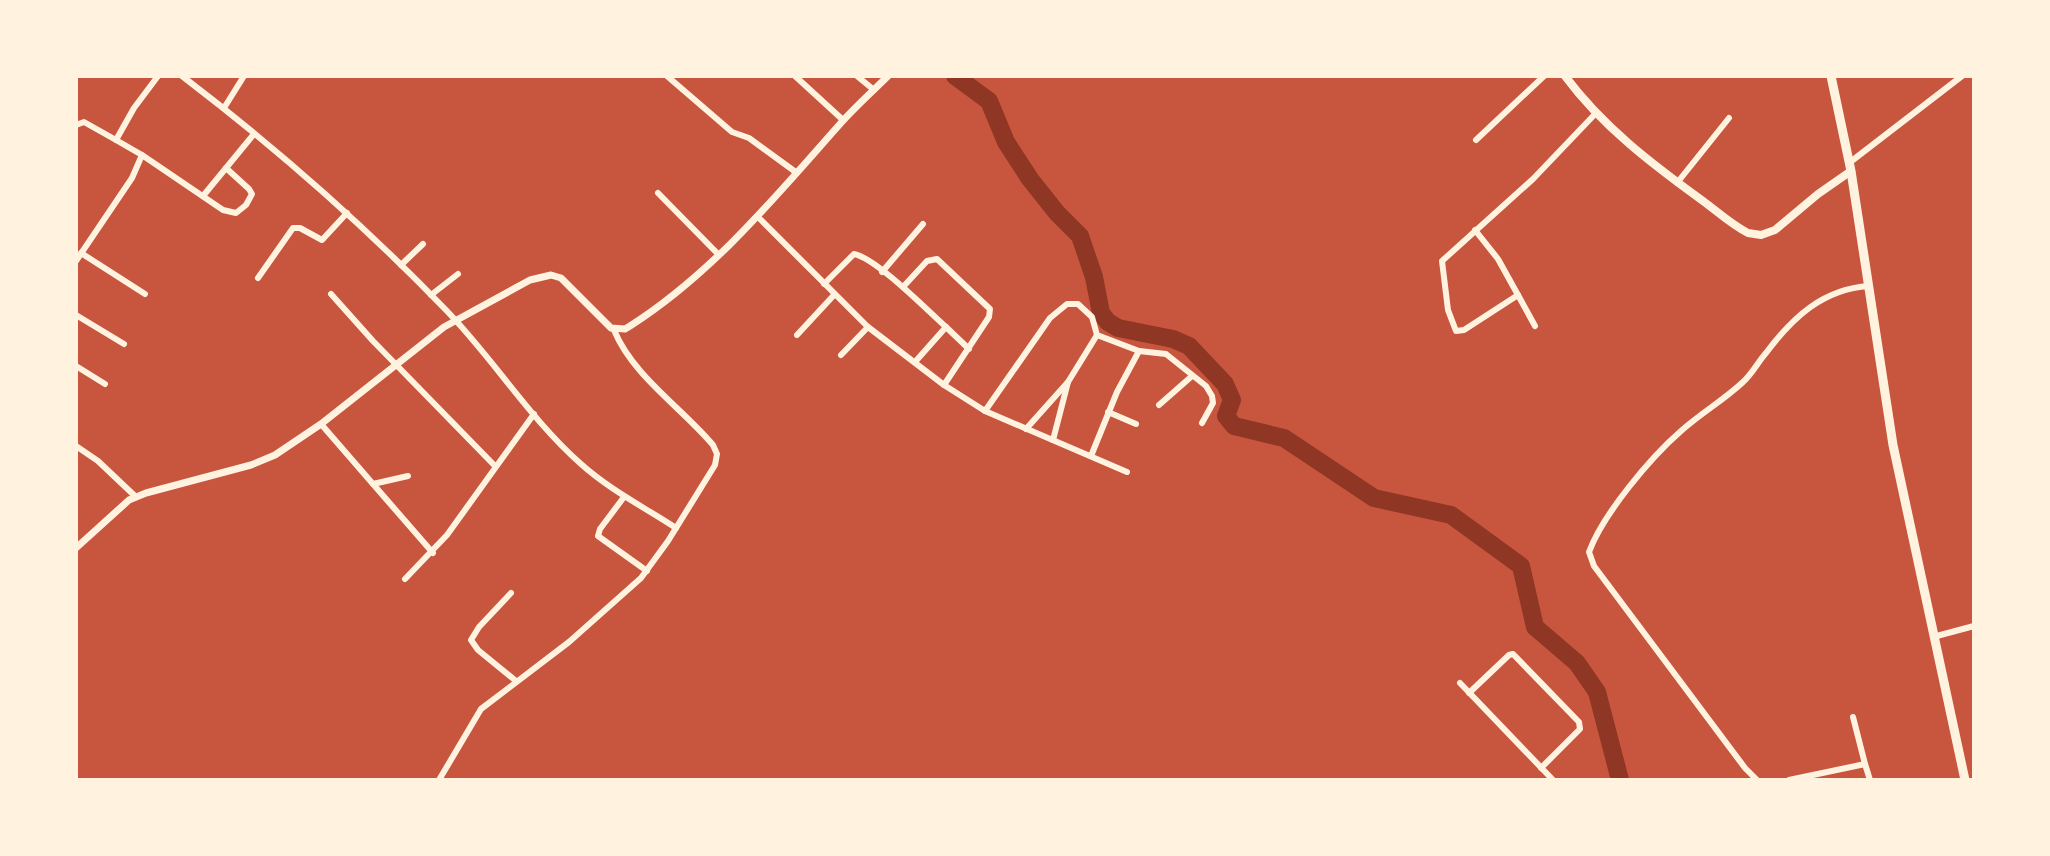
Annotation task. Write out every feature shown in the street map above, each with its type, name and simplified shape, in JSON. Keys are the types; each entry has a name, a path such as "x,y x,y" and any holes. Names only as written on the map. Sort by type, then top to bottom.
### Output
{"main road":[{"path":"1565,76 1617,135 1742,230 1761,235 1781,226 1850,167"},
{"path":"1831,76 1850,167 1893,445 1965,780"}],"street":[{"path":"116,140 134,108 158,76"},
{"path":"182,76 347,213 401,265 456,320 578,462 624,497 676,528"},
{"path":"224,108 244,76"},
{"path":"667,76 734,134 753,141 797,173"},
{"path":"795,76 843,120"},
{"path":"857,76 874,90"},
{"path":"614,330 625,329 640,320 719,255 758,217 843,120 888,76"},
{"path":"1476,140 1544,76"},
{"path":"1850,167 1962,76"},
{"path":"1518,295 1462,331 1453,327 1445,294 1442,261 1533,179 1596,113"},
{"path":"1677,183 1729,118"},
{"path":"76,125 84,122 116,140 230,213 246,205 251,191 226,168"},
{"path":"203,196 254,134"},
{"path":"76,261 132,178 142,155"},
{"path":"658,193 719,255"},
{"path":"258,278 293,228 300,228 322,240 347,213"},
{"path":"758,217 868,327 944,385 985,411 1127,472"},
{"path":"882,272 923,224"},
{"path":"1475,230 1498,259 1535,326"},
{"path":"401,265 423,244"},
{"path":"81,253 145,294"},
{"path":"824,284 854,254 862,256 903,287 969,349"},
{"path":"903,287 922,265 934,259 991,310 944,385"},
{"path":"431,295 458,274"},
{"path":"76,548 136,497 263,461 286,448 456,320 525,282 551,275 564,280 614,330 622,349 635,364 710,441 716,451 714,469 647,571 609,608 477,715 439,780"},
{"path":"1757,780 1594,566 1589,552 1648,464 1682,430 1744,382 1780,335 1804,310 1841,290 1869,286"},
{"path":"331,294 495,466"},
{"path":"797,335 834,295"},
{"path":"985,411 1050,318 1063,306 1075,303 1085,308 1092,317 1097,335 1068,382 1026,429"},
{"path":"76,315 124,344"},
{"path":"841,355 868,327"},
{"path":"915,362 946,327"},
{"path":"1097,335 1139,351 1166,354 1200,379 1212,396 1211,409 1202,423"},
{"path":"1091,456 1108,412 1139,351"},
{"path":"76,366 105,384"},
{"path":"1159,405 1192,376"},
{"path":"1053,440 1068,382"},
{"path":"1108,412 1136,424"},
{"path":"405,579 433,553 534,414"},
{"path":"321,424 433,553"},
{"path":"76,446 103,465 136,497"},
{"path":"373,484 408,476"},
{"path":"624,497 598,535 647,571"},
{"path":"511,593 476,630 471,640 478,650 516,681"},
{"path":"1933,637 1974,626"},
{"path":"1469,693 1513,654 1579,722 1580,729 1541,768"},
{"path":"1460,683 1553,780"},
{"path":"1853,717 1870,780"},
{"path":"1789,780 1865,764"}],"waterway":[{"path":"955,76 989,101 1006,142 1030,179 1080,236 1094,277 1101,313 1108,322 1118,328 1173,339 1189,346 1225,384 1232,400 1226,416 1234,426 1284,438 1374,498 1451,515 1521,566 1535,627 1577,663 1597,692 1620,780"}]}
